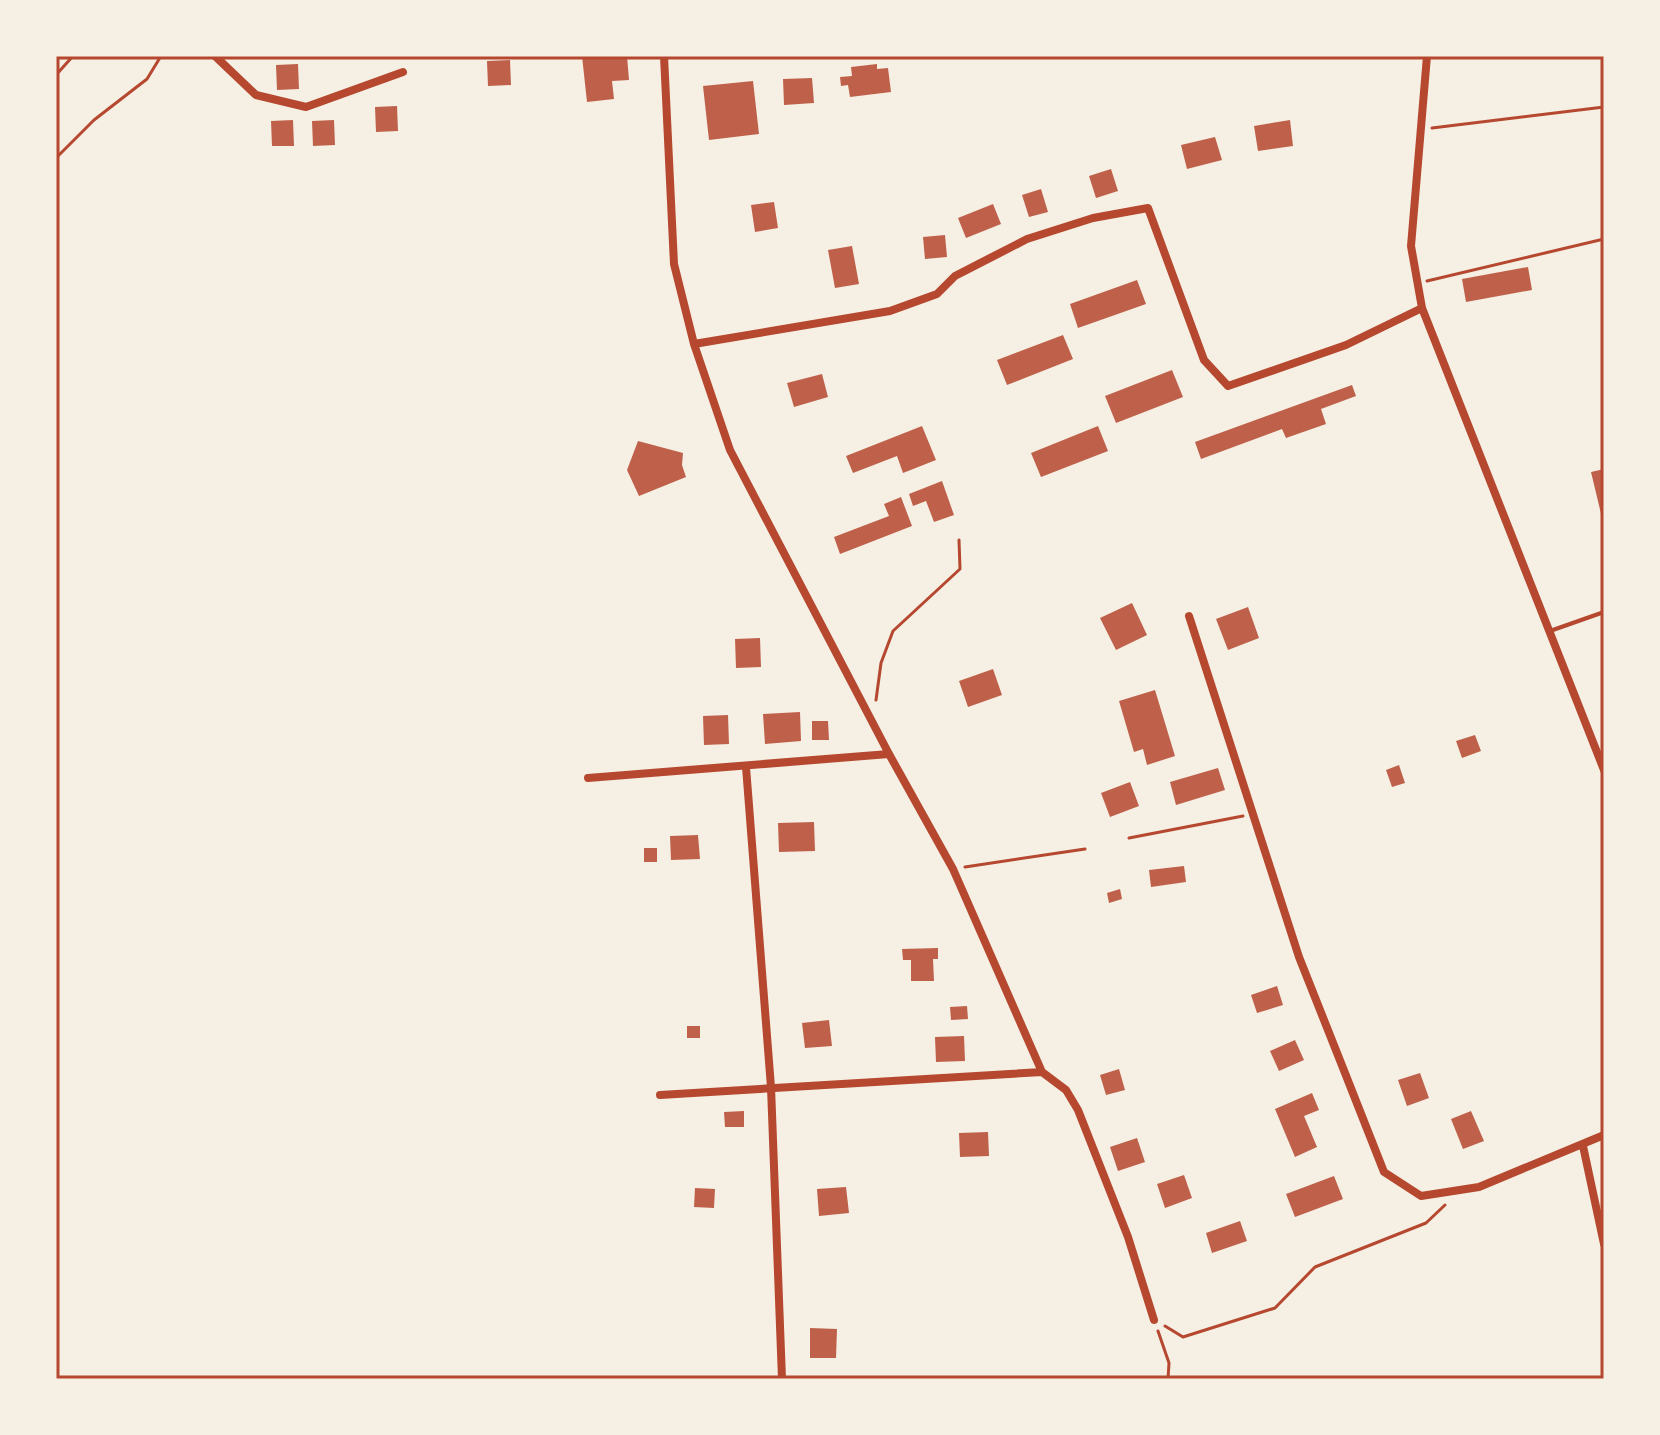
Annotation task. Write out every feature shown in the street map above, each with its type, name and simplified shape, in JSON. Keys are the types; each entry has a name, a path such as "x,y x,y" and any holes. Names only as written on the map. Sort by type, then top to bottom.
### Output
{"street":[{"path":"215,56 256,95 306,107 403,72"},
{"path":"664,56 674,264 694,344 730,450 889,754 953,869 1042,1072 1066,1090 1078,1110 1128,1237 1154,1320"},
{"path":"1427,56 1411,246 1422,308 1604,770"},
{"path":"694,344 890,311 937,294 955,276 1027,239 1093,218 1148,208 1204,360 1228,386 1346,345 1422,308"},
{"path":"1189,616 1299,957 1384,1172 1421,1196 1459,1191 1583,1146 1604,1135"},
{"path":"588,778 889,754"},
{"path":"746,767 771,1087 782,1379"},
{"path":"660,1095 1042,1072"},
{"path":"1583,1146 1604,1244"}],"lane":[{"path":"1547,631 1604,612"}],"path":[{"path":"56,75 73,56"},
{"path":"56,158 94,120 147,79 161,56"},
{"path":"1421,129 1604,107"},
{"path":"1416,283 1604,239"},
{"path":"876,700 881,663 893,631 960,569 959,540"},
{"path":"1129,838 1252,815"},
{"path":"953,869 1016,856 1085,849"},
{"path":"1154,1320 1183,1337 1275,1308 1315,1267 1426,1223 1459,1191"},
{"path":"1154,1320 1169,1363 1168,1379"}],"building":[{"path":"582,56 627,56 629,80 612,81 614,99 587,102"},
{"path":"510,60 511,85 488,86 487,61"},
{"path":"298,64 299,89 277,90 276,65"},
{"path":"877,64 877,69 888,68 891,92 850,97 848,85 841,86 840,77 852,76 851,67"},
{"path":"812,78 814,103 784,105 783,79"},
{"path":"753,81 759,134 709,140 703,86"},
{"path":"397,106 398,131 376,132 375,107"},
{"path":"293,120 294,146 272,146 271,121"},
{"path":"334,120 335,145 313,146 312,121"},
{"path":"1290,120 1293,146 1258,151 1254,126"},
{"path":"1215,137 1222,160 1187,169 1181,145"},
{"path":"1111,169 1118,191 1096,198 1089,176"},
{"path":"1041,189 1048,212 1029,217 1022,195"},
{"path":"774,202 778,228 755,232 751,205"},
{"path":"993,204 1001,224 966,238 958,218"},
{"path":"945,235 947,257 925,259 923,237"},
{"path":"852,246 859,284 835,288 828,250"},
{"path":"1528,267 1532,290 1466,302 1462,279"},
{"path":"1137,280 1146,304 1078,328 1070,304"},
{"path":"1063,335 1073,359 1007,385 997,360"},
{"path":"1172,370 1183,397 1116,423 1105,396"},
{"path":"822,374 828,397 794,407 787,383"},
{"path":"1352,385 1356,396 1321,409 1326,424 1286,438 1282,429 1201,459 1195,442"},
{"path":"922,426 936,460 903,473 897,456 853,473 846,456"},
{"path":"1098,426 1108,451 1041,477 1031,453"},
{"path":"638,441 683,453 682,465 686,477 639,496 627,470"},
{"path":"1604,469 1604,522 1603,522 1591,472"},
{"path":"942,481 954,515 934,522 926,501 913,506 909,494"},
{"path":"901,497 912,526 840,554 834,537 889,516 884,504"},
{"path":"1132,603 1147,635 1116,650 1100,618"},
{"path":"1248,607 1259,638 1228,650 1216,619"},
{"path":"760,638 761,667 736,668 735,639"},
{"path":"993,669 1002,695 968,707 959,681"},
{"path":"1155,690 1175,756 1147,765 1143,749 1134,752 1119,701"},
{"path":"800,712 801,741 765,744 763,714"},
{"path":"728,715 729,744 704,745 703,716"},
{"path":"812,721 828,721 829,740 812,740"},
{"path":"1475,735 1481,751 1462,758 1456,741"},
{"path":"1399,765 1405,783 1392,787 1386,770"},
{"path":"1218,768 1225,790 1176,805 1170,782"},
{"path":"1130,782 1139,806 1110,817 1101,793"},
{"path":"814,822 815,851 779,852 778,823"},
{"path":"698,835 700,859 671,860 670,836"},
{"path":"644,848 657,848 657,862 644,862"},
{"path":"1184,866 1186,882 1151,887 1149,870"},
{"path":"1120,889 1122,899 1109,903 1107,893"},
{"path":"938,948 938,959 933,959 934,981 911,981 911,960 903,960 902,949"},
{"path":"1277,986 1283,1005 1257,1013 1251,995"},
{"path":"967,1006 968,1019 951,1020 950,1007"},
{"path":"829,1020 832,1046 805,1048 802,1023"},
{"path":"687,1026 700,1026 700,1038 687,1038"},
{"path":"964,1036 965,1061 936,1062 935,1037"},
{"path":"1295,1040 1304,1060 1279,1071 1270,1051"},
{"path":"1119,1069 1125,1090 1106,1095 1100,1075"},
{"path":"1420,1073 1429,1098 1407,1106 1398,1080"},
{"path":"1312,1093 1319,1110 1304,1116 1317,1147 1295,1157 1275,1109"},
{"path":"744,1111 744,1127 725,1127 724,1112"},
{"path":"1471,1111 1484,1141 1463,1149 1451,1119"},
{"path":"988,1132 989,1156 960,1157 959,1133"},
{"path":"1137,1138 1145,1162 1118,1171 1110,1147"},
{"path":"1184,1175 1192,1198 1165,1208 1157,1184"},
{"path":"1334,1176 1343,1199 1295,1217 1286,1194"},
{"path":"846,1187 849,1213 819,1216 817,1189"},
{"path":"695,1188 715,1189 714,1208 694,1207"},
{"path":"1240,1221 1247,1241 1212,1253 1206,1233"},
{"path":"810,1328 837,1329 836,1358 810,1358"}]}
